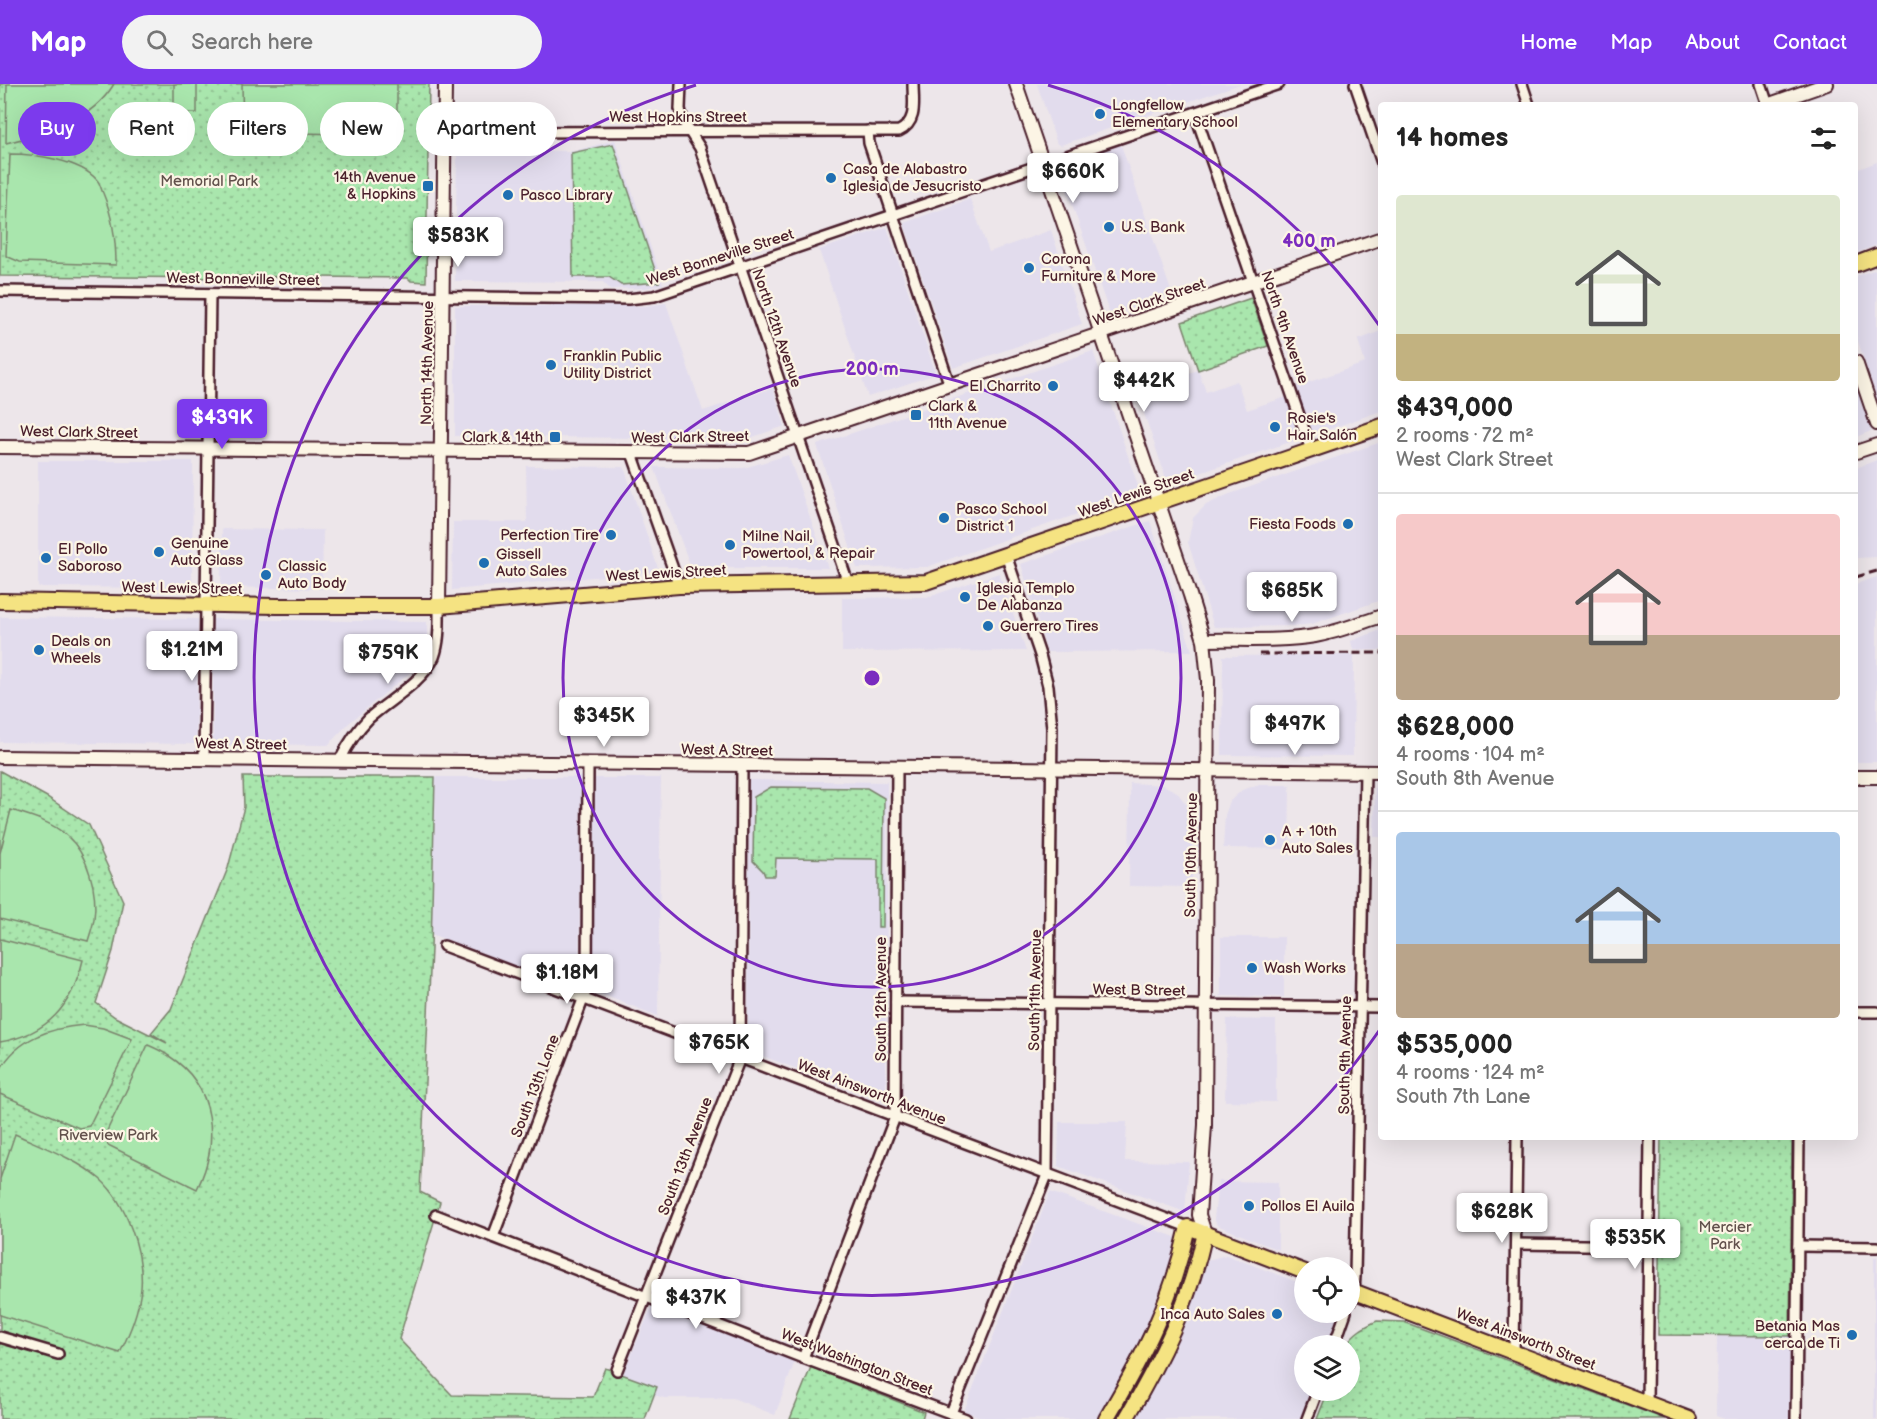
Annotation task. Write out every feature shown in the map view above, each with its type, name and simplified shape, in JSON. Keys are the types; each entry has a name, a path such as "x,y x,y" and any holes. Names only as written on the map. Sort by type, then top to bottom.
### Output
{"main road":[{"path":"1858,263 1877,256"},
{"name":"West Lewis Street","path":"0,601 439,606 679,586 926,582 1378,427"},
{"path":"1106,1419 1142,1358 1158,1324 1178,1271 1188,1227 1294,1268"},
{"path":"1126,1419 1156,1369 1172,1335 1192,1282 1205,1233"},
{"name":"West Ainsworth Street","path":"1360,1297 1514,1352 1689,1419"}],"street":[{"name":"North 14th Avenue","path":"445,84 445,102"},
{"name":"North 12th Avenue","path":"681,84 681,115 700,148 848,583"},
{"name":"West Hopkins Street","path":"557,132 899,131 909,125 913,113 913,84"},
{"name":"South 10th Avenue","path":"1016,84 1203,640 1208,680 1208,770 1205,1142 1199,1215 1205,1233"},
{"name":"West Bonneville Street","path":"0,291 642,298 665,294 1279,84"},
{"path":"1354,84 1378,152"},
{"path":"1522,84 1528,102"},
{"path":"1761,84 1767,102"},
{"path":"1776,102 1827,84"},
{"name":"North 9th Avenue","path":"1195,113 1311,450"},
{"path":"868,131 869,143 950,386"},
{"name":"North 14th Avenue","path":"439,606 445,156"},
{"name":"West Clark Street","path":"0,447 741,454 950,386 1378,239"},
{"path":"204,759 210,294"},
{"path":"1858,368 1877,424"},
{"path":"1858,451 1877,445"},
{"path":"632,453 679,586"},
{"name":"South 11th Avenue","path":"951,1413 1047,1175 1052,728 1048,686 1033,630 1006,555"},
{"path":"340,760 349,741 358,730 426,670 434,658 439,628 439,606"},
{"path":"1203,640 1306,637 1341,630 1378,617"},
{"name":"West A Street","path":"0,757 1378,772"},
{"name":"South 13th Lane","path":"493,1237 587,989 588,763"},
{"name":"South 13th Avenue","path":"617,1370 740,1058 742,765"},
{"name":"South 12th Avenue","path":"803,1358 895,1117 897,766"},
{"name":"South 9th Avenue","path":"1352,1257 1365,772"},
{"path":"1858,777 1877,777"},
{"name":"West Ainsworth Avenue","path":"444,946 1188,1227"},
{"name":"West B Street","path":"896,1002 1378,1007"},
{"path":"1858,1012 1877,1012"},
{"path":"1514,1352 1517,1140"},
{"path":"1647,1403 1650,1140"},
{"path":"1796,1419 1799,1140"},
{"name":"West Washington Street","path":"436,1215 966,1419"},
{"path":"1188,1227 1199,1215"},
{"path":"1516,1245 1649,1245"},
{"path":"1798,1246 1877,1247"},
{"path":"0,1336 58,1354"},
{"path":"1308,1419 1314,1401"}],"shaded area":[{"name":"Longfellow Elementary School","path":"1037,84 1240,84 1061,145 1057,144"},
{"path":"615,140 663,284 646,288 610,289 603,282 455,281 457,156 557,156 557,151 574,151"},
{"path":"1121,145 1172,294 1110,315 1059,166"},
{"path":"1877,162 1877,245 1858,252 1858,169"},
{"path":"970,199 989,252 1051,230 1082,324 953,368 904,223"},
{"path":"887,227 936,374 868,397 819,250"},
{"path":"1877,269 1877,399 1858,341 1858,275"},
{"path":"666,303 703,411 773,388 785,426 750,438 734,439 455,436 455,306 645,306"},
{"path":"1378,332 1378,412 1312,435 1295,387 1365,363 1358,340"},
{"path":"1093,351 1140,492 927,567 857,568 817,445"},
{"path":"1198,370 1206,392 1237,381 1247,410 1286,397 1299,439 1168,484 1136,390"},
{"path":"1858,390 1871,431 1858,436"},
{"path":"1378,443 1378,601 1312,624 1214,627 1188,542 1193,518 1206,505 1227,495"},
{"path":"788,455 828,568 691,568 654,467 744,468"},
{"path":"1877,460 1877,557 1858,558 1858,467"},
{"path":"38,461 193,461 192,588 38,587"},
{"path":"526,466 624,467 659,571 452,590 453,522 527,522"},
{"path":"1150,521 1192,651 1047,652 1021,564"},
{"path":"222,529 323,530 322,589 221,587"},
{"path":"999,573 1026,651 842,652 842,598 928,597"},
{"path":"1877,577 1877,762 1858,762 1858,583"},
{"path":"0,617 198,619 196,744 0,742"},
{"path":"213,619 427,622 424,661 349,723 328,745 213,744"},
{"path":"1378,631 1378,650 1353,650 1351,641"},
{"path":"1354,655 1353,756 1222,755 1223,656"},
{"path":"435,777 581,777 579,990 431,934"},
{"path":"595,778 661,778 658,1016 593,991"},
{"path":"749,780 887,782 886,1101 748,1051"},
{"path":"1130,783 1163,785 1177,792 1188,807 1192,825 1192,887 1129,886"},
{"path":"1258,785 1290,785 1289,849 1223,848 1225,815 1230,801 1242,790"},
{"path":"1375,785 1378,785 1378,837 1374,837"},
{"path":"1221,937 1284,937 1284,997 1221,996"},
{"path":"1227,1019 1276,1020 1276,1102 1225,1101"},
{"path":"1059,1122 1127,1122 1125,1161 1189,1162 1185,1212 1058,1166"},
{"path":"1218,1181 1278,1182 1278,1250 1217,1225 1214,1219"},
{"path":"1050,1192 1178,1238 1166,1285 1136,1357 1099,1419 986,1419 964,1411"},
{"path":"1226,1255 1294,1281 1294,1323 1336,1323 1332,1335 1294,1335 1294,1401 1307,1401 1300,1419 1134,1419 1161,1373 1208,1260"},
{"path":"1874,1257 1877,1257 1877,1419 1874,1419"},
{"path":"652,1306 795,1361 775,1415 733,1398 664,1398 654,1395 656,1387 623,1374"},
{"path":"1717,1335 1790,1336 1789,1419 1725,1419 1716,1416"}],"green space":[{"name":"Memorial Park","path":"0,84 429,84 429,102 416,102 416,156 428,156 426,282 411,281 408,278 0,276"},
{"path":"7,84 114,84 96,105 96,102 18,102 18,140 6,143"},
{"path":"174,84 197,84 197,113 195,113 195,102 174,102"},
{"path":"242,84 397,84 397,102 320,102 320,134 308,133 308,102 242,102"},
{"path":"613,144 659,282 621,285 609,277 573,277 571,153"},
{"path":"10,154 44,157 68,163 89,173 97,180 112,219 116,265 20,262 6,256"},
{"path":"1251,298 1268,346 1198,370 1182,322"},
{"name":"Riverview Park","path":"0,771 47,797 89,825 123,901 113,951 96,1003 115,1017 167,1043 151,1033 171,1009 228,868 244,807 243,777 435,777 431,949 420,1192 440,1202 399,1339 452,1395 593,1397 605,1368 657,1387 645,1419 0,1419"},
{"path":"771,787 867,788 884,798 883,927 878,927 878,859 776,858 775,876 765,876 753,861 754,797"},
{"path":"11,810 55,827 67,836 81,853 90,874 95,908 88,941 0,919 0,853"},
{"path":"0,939 83,960 72,991 65,1004 55,1015 32,1032 0,1042"},
{"path":"84,1025 103,1028 132,1039 89,1126 79,1128 0,1094 0,1070 16,1050 26,1042 47,1032"},
{"name":"Riverview Park","path":"148,1045 166,1054 185,1068 205,1099 211,1135 209,1153 197,1189 108,1145 105,1135"},
{"path":"15,1134 91,1172 109,1189 125,1214 140,1259 141,1288 134,1321 120,1353 0,1315 0,1179"},
{"name":"Mercier Park","path":"1661,1140 1792,1140 1790,1336 1658,1335"},
{"path":"1377,1321 1404,1322 1665,1419 1317,1419 1324,1401 1360,1401 1360,1335 1354,1335"},
{"path":"811,1367 924,1412 922,1419 790,1419"}],"railway":[{"path":"1858,576 1877,571"},
{"path":"1259,654 1378,653"}],"place":[{"name":"Longfellow Elementary School","path":"1100,114"},
{"name":"Casa de Alabastro Iglesia de Jesucristo","path":"831,178"},
{"name":"14th Avenue & Hopkins","path":"428,186"},
{"name":"Pasco Library","path":"508,195"},
{"name":"U.S. Bank","path":"1109,227"},
{"name":"Corona Furniture & More","path":"1029,268"},
{"name":"Franklin Public Utility District","path":"551,365"},
{"name":"El Charrito","path":"1053,386"},
{"name":"Clark & 11th Avenue","path":"916,415"},
{"name":"Rosie's Hair Salón","path":"1275,427"},
{"name":"Clark & 14th","path":"555,437"},
{"name":"Pasco School District 1","path":"944,518"},
{"name":"Fiesta Foods","path":"1348,524"},
{"name":"Perfection Tire","path":"611,535"},
{"name":"Milne Nail, Powertool, & Repair","path":"730,545"},
{"name":"Genuine Auto Glass","path":"159,552"},
{"name":"El Pollo Saboroso","path":"46,558"},
{"name":"Gissell Auto Sales","path":"484,563"},
{"name":"Classic Auto Body","path":"266,575"},
{"name":"Iglesia Templo De Alabanza","path":"965,597"},
{"name":"Guerrero Tires","path":"988,626"},
{"name":"Deals on Wheels","path":"39,650"},
{"name":"A + 10th Auto Sales","path":"1270,840"},
{"name":"Wash Works","path":"1252,968"},
{"name":"Pollos El Auila","path":"1249,1206"},
{"name":"Inca Auto Sales","path":"1277,1314"},
{"name":"Betania Mas cerca de Ti","path":"1852,1335"}]}
